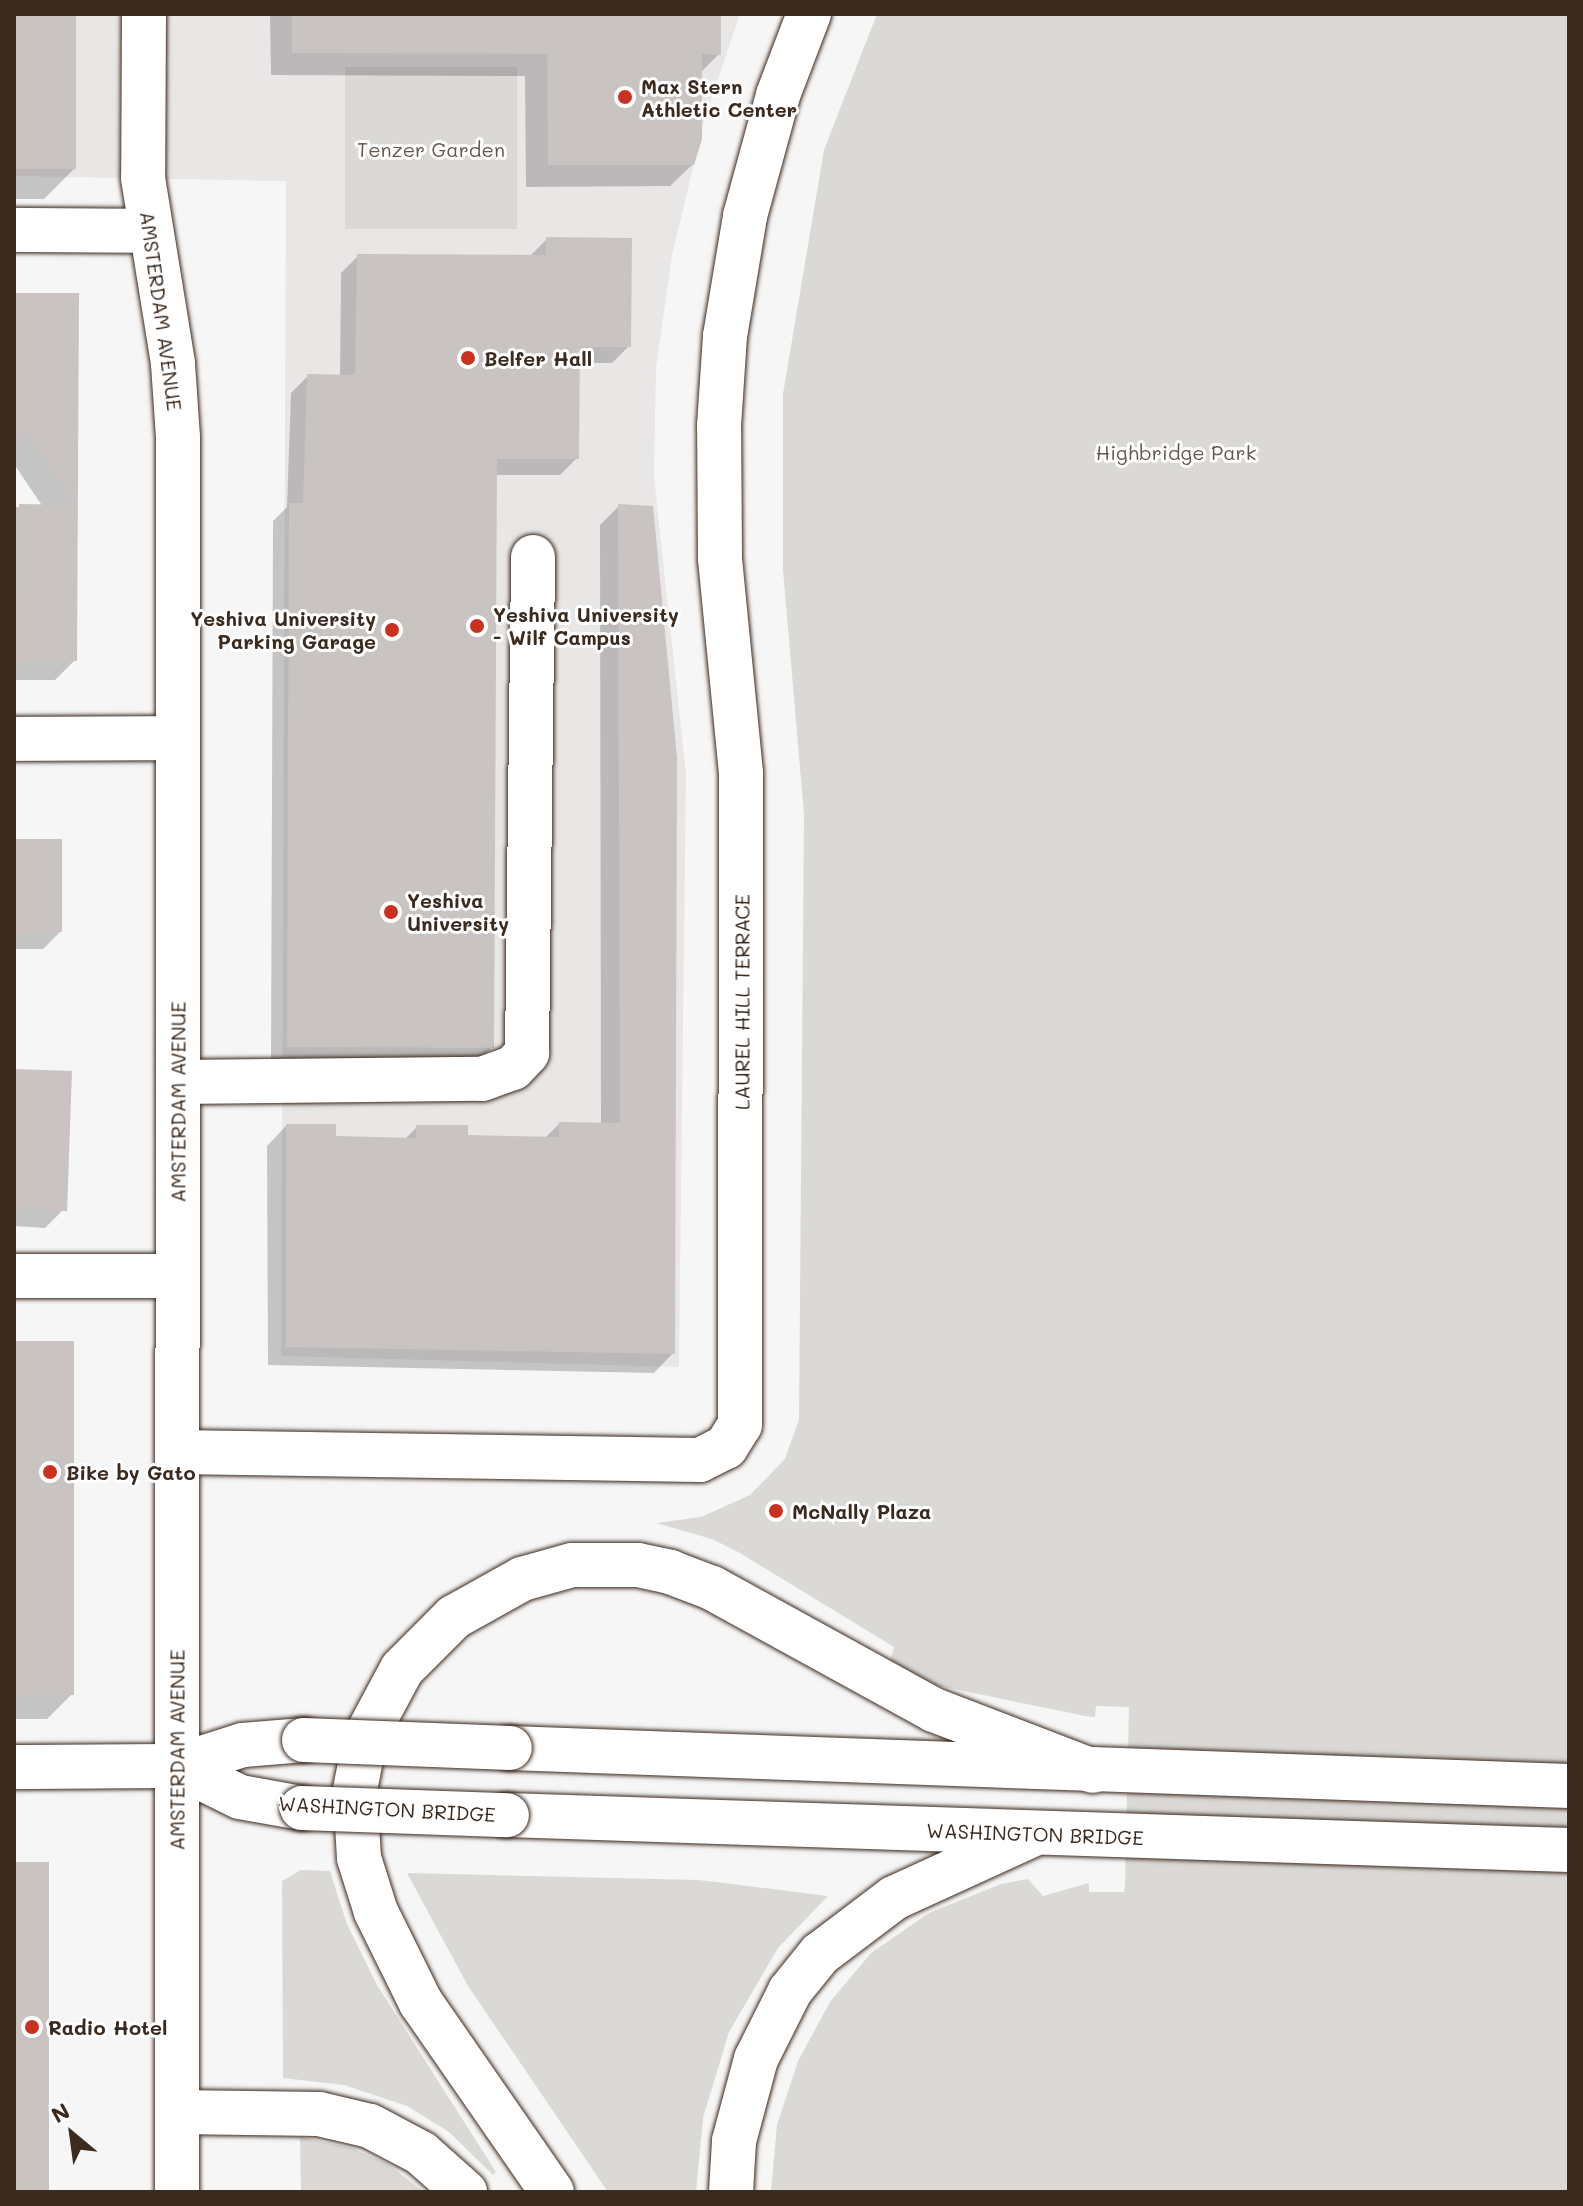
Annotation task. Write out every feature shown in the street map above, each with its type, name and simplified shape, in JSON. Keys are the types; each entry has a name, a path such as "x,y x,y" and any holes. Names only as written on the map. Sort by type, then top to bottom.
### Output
{"main road":[{"name":"AMSTERDAM AVENUE","path":"144,14 143,178 148,231 177,400 177,2192"},
{"name":"LAUREL HILL TERRACE","path":"177,1452 700,1460 726,1447 740,1425 741,773 720,558 719,426 725,336 751,187 809,14"},
{"path":"14,230 148,231"},
{"path":"178,1082 482,1079 513,1068 527,1053 533,557"},
{"path":"14,739 178,738"},
{"path":"14,1276 178,1276"},
{"path":"552,2192 421,2003 376,1912 359,1858 355,1790 365,1738 402,1669 454,1617 522,1579 572,1565 638,1565 670,1572 712,1588 952,1719 1093,1771"},
{"path":"14,1767 177,1766 243,1745 304,1740 1569,1786"},
{"name":"WASHINGTON BRIDGE","path":"177,1766 240,1797 302,1808 1569,1850"},
{"path":"731,2192 734,2141 756,2059 784,2001 820,1954 894,1898 1034,1834"},
{"path":"177,2112 319,2114 361,2124 421,2153 465,2192"}],"shaded area":[{"name":"Yeshiva University - Wilf Campus","path":"14,14 740,14 705,118 672,255 656,367 654,477 686,774 679,1367 281,1356 286,181 14,176"}],"green space":[{"name":"Highbridge Park","path":"877,14 1569,14 1569,2192 771,2192 777,2125 798,2061 830,2002 871,1953 929,1913 1001,1884 1028,1879 1043,1896 1089,1883 1089,1892 1124,1892 1125,1885 1129,1707 1096,1706 1095,1717 1085,1716 925,1683 890,1662 894,1647 740,1553 712,1539 656,1523 701,1517 750,1495 785,1459 799,1419 804,814 783,570 783,394 824,150"},
{"name":"Tenzer Garden","path":"345,67 517,67 517,229 345,229"},
{"path":"301,1870 330,1871 347,1924 377,1985 496,2172 493,2175 449,2132 407,2106 344,2085 283,2078 282,1881"},
{"path":"407,1873 699,1880 828,1896 778,1948 729,2032 703,2118 696,2192 608,2192 468,1986"},
{"path":"300,2137 352,2148 388,2164 424,2192 301,2192"}],"building":[{"name":"Max Stern Athletic Center","path":"292,14 721,14 721,55 702,54 702,139 694,165 548,165 547,54 292,53"},
{"path":"16,15 76,15 76,169 16,169"},
{"path":"546,237 632,238 631,347 580,347 579,459 497,459 494,1048 287,1047 289,503 303,503 307,374 355,375 357,254 546,255"},
{"path":"14,293 79,293 77,661 14,661 19,504 75,505 27,434 14,433"},
{"path":"618,504 653,506 677,758 675,1354 286,1347 286,1124 336,1124 336,1136 416,1138 416,1125 468,1125 468,1135 559,1137 559,1122 620,1123"},
{"path":"14,839 62,839 62,932 14,932"},
{"path":"14,1069 72,1071 67,1211 14,1209"},
{"path":"14,1341 74,1341 74,1695 14,1695"},
{"name":"Radio Hotel","path":"14,1862 49,1862 49,2192 14,2192"}],"place":[{"name":"Max Stern Athletic Center","path":"625,97"},
{"name":"Belfer Hall","path":"468,358"},
{"name":"Yeshiva University - Wilf Campus","path":"477,626"},
{"name":"Yeshiva University Parking Garage","path":"392,630"},
{"name":"Yeshiva University","path":"391,912"},
{"name":"Bike by Gato","path":"50,1472"},
{"name":"McNally Plaza","path":"776,1511"},
{"name":"Radio Hotel","path":"32,2027"}]}
